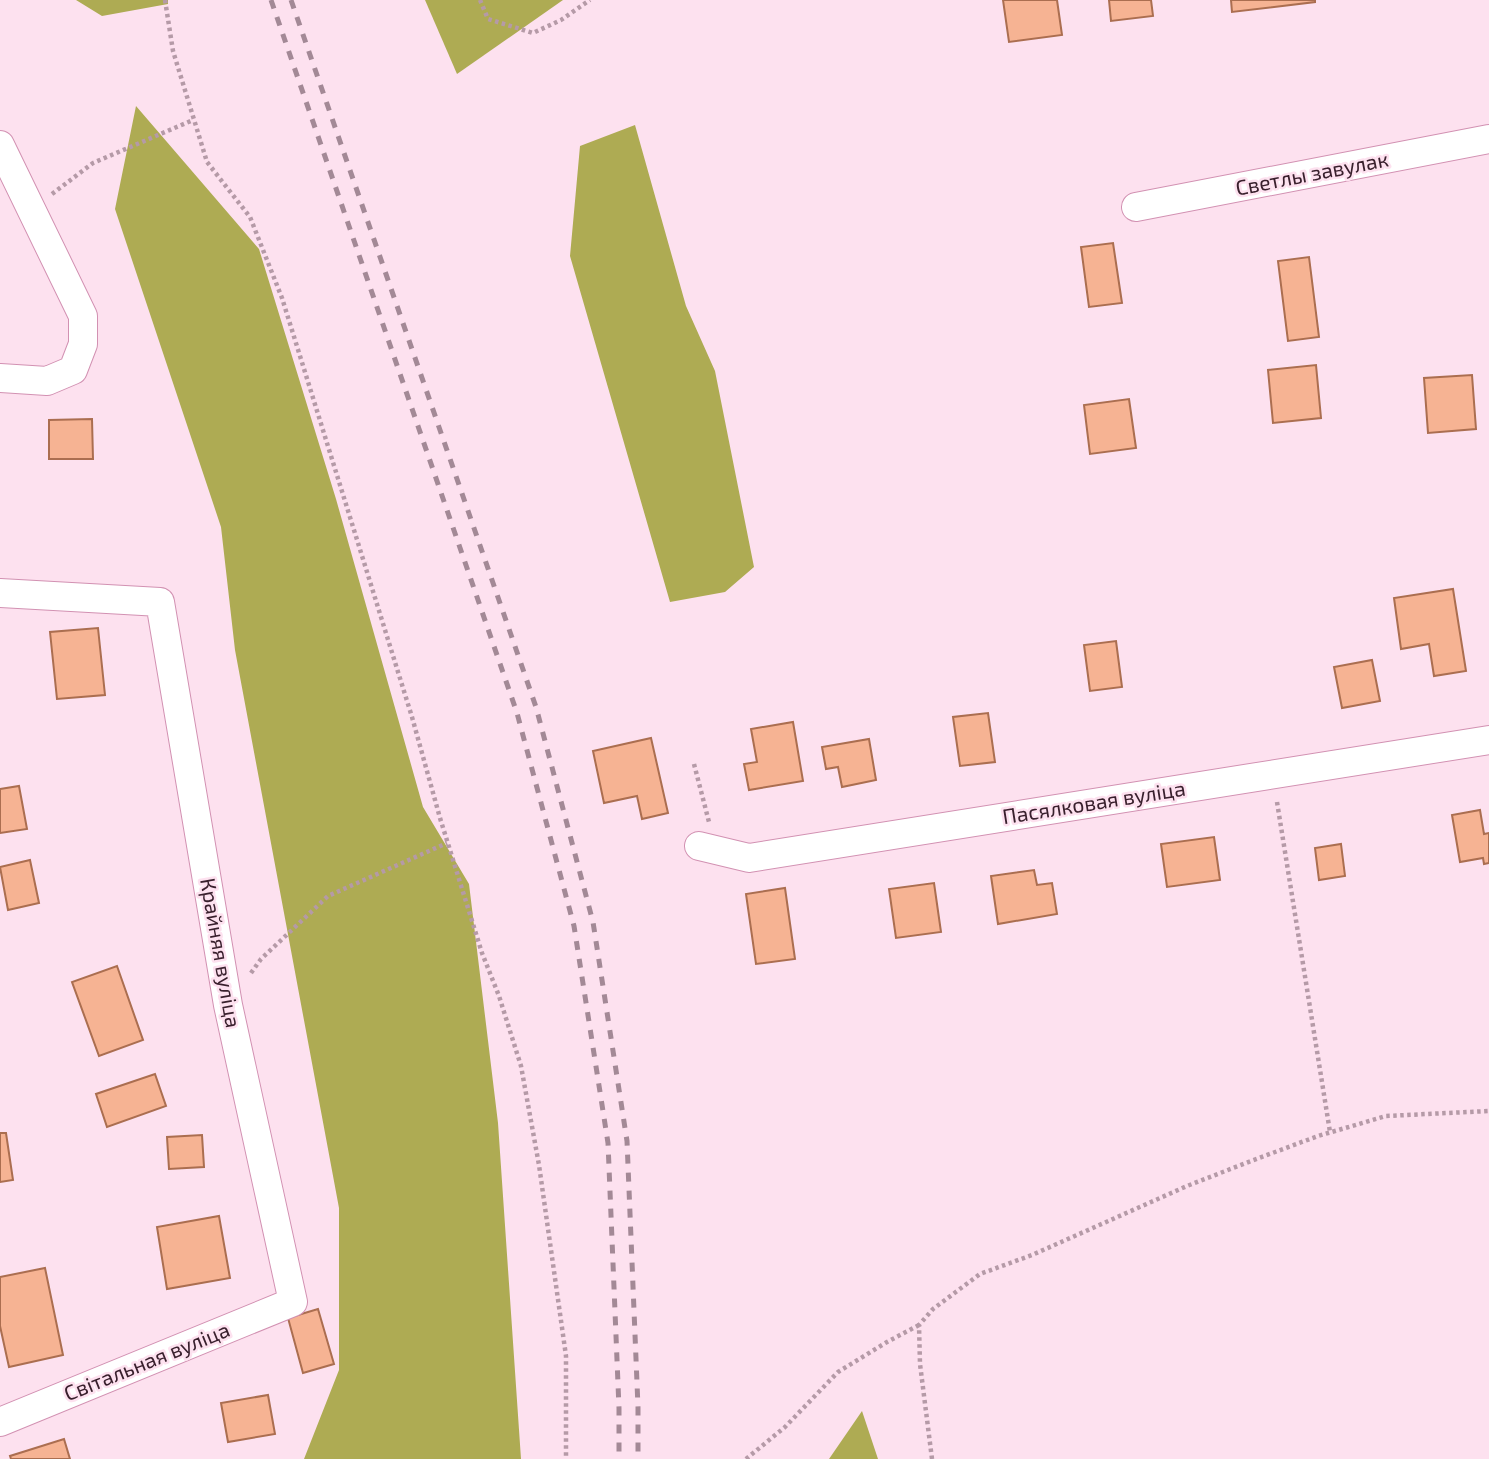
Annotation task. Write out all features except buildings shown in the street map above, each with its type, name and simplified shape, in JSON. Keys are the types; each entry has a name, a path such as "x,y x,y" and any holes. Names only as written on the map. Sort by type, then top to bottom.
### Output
{"street":[{"name":"Светлы завулак","path":"1136,207 1489,139"},
{"path":"0,145 83,316 83,344 73,370 47,381 0,379"},
{"name":"Крайняя вуліца","path":"0,593 160,603 228,1005 293,1302"},
{"name":"Пасялковая вуліца","path":"708,848 748,858 1489,740"},
{"name":"Світальная вуліца","path":"0,1422 293,1302"}],"path":[{"path":"166,0 173,51 207,162 250,217 282,298 412,717 447,843 521,1066 539,1165 566,1356 566,1459"},
{"path":"480,0 488,19 533,33 561,20 590,0"},
{"path":"32,212 93,163 193,120"},
{"path":"694,764 708,848"},
{"path":"1273,775 1329,1132"},
{"path":"228,1005 261,958 328,896 447,843"},
{"path":"746,1459 785,1427 838,1372 919,1325 933,1309 980,1274 1032,1255 1187,1186 1329,1132 1386,1116 1489,1111"},
{"path":"919,1325 920,1364 932,1459"}],"shaded area":[{"path":"76,0 168,0 168,4 102,16"},
{"path":"425,0 563,0 457,74"},
{"path":"136,106 259,249 336,499 423,807 469,884 498,1123 521,1459 304,1459 339,1370 339,1208 235,650 221,527 115,209"},
{"path":"635,125 686,306 715,371 754,567 725,592 670,602 570,256 580,146"},
{"path":"862,1411 878,1459 829,1459"}],"railway":[{"path":"271,0 517,713 574,926 608,1143 619,1459"},
{"path":"291,0 536,707 593,922 627,1141 638,1459"}]}
